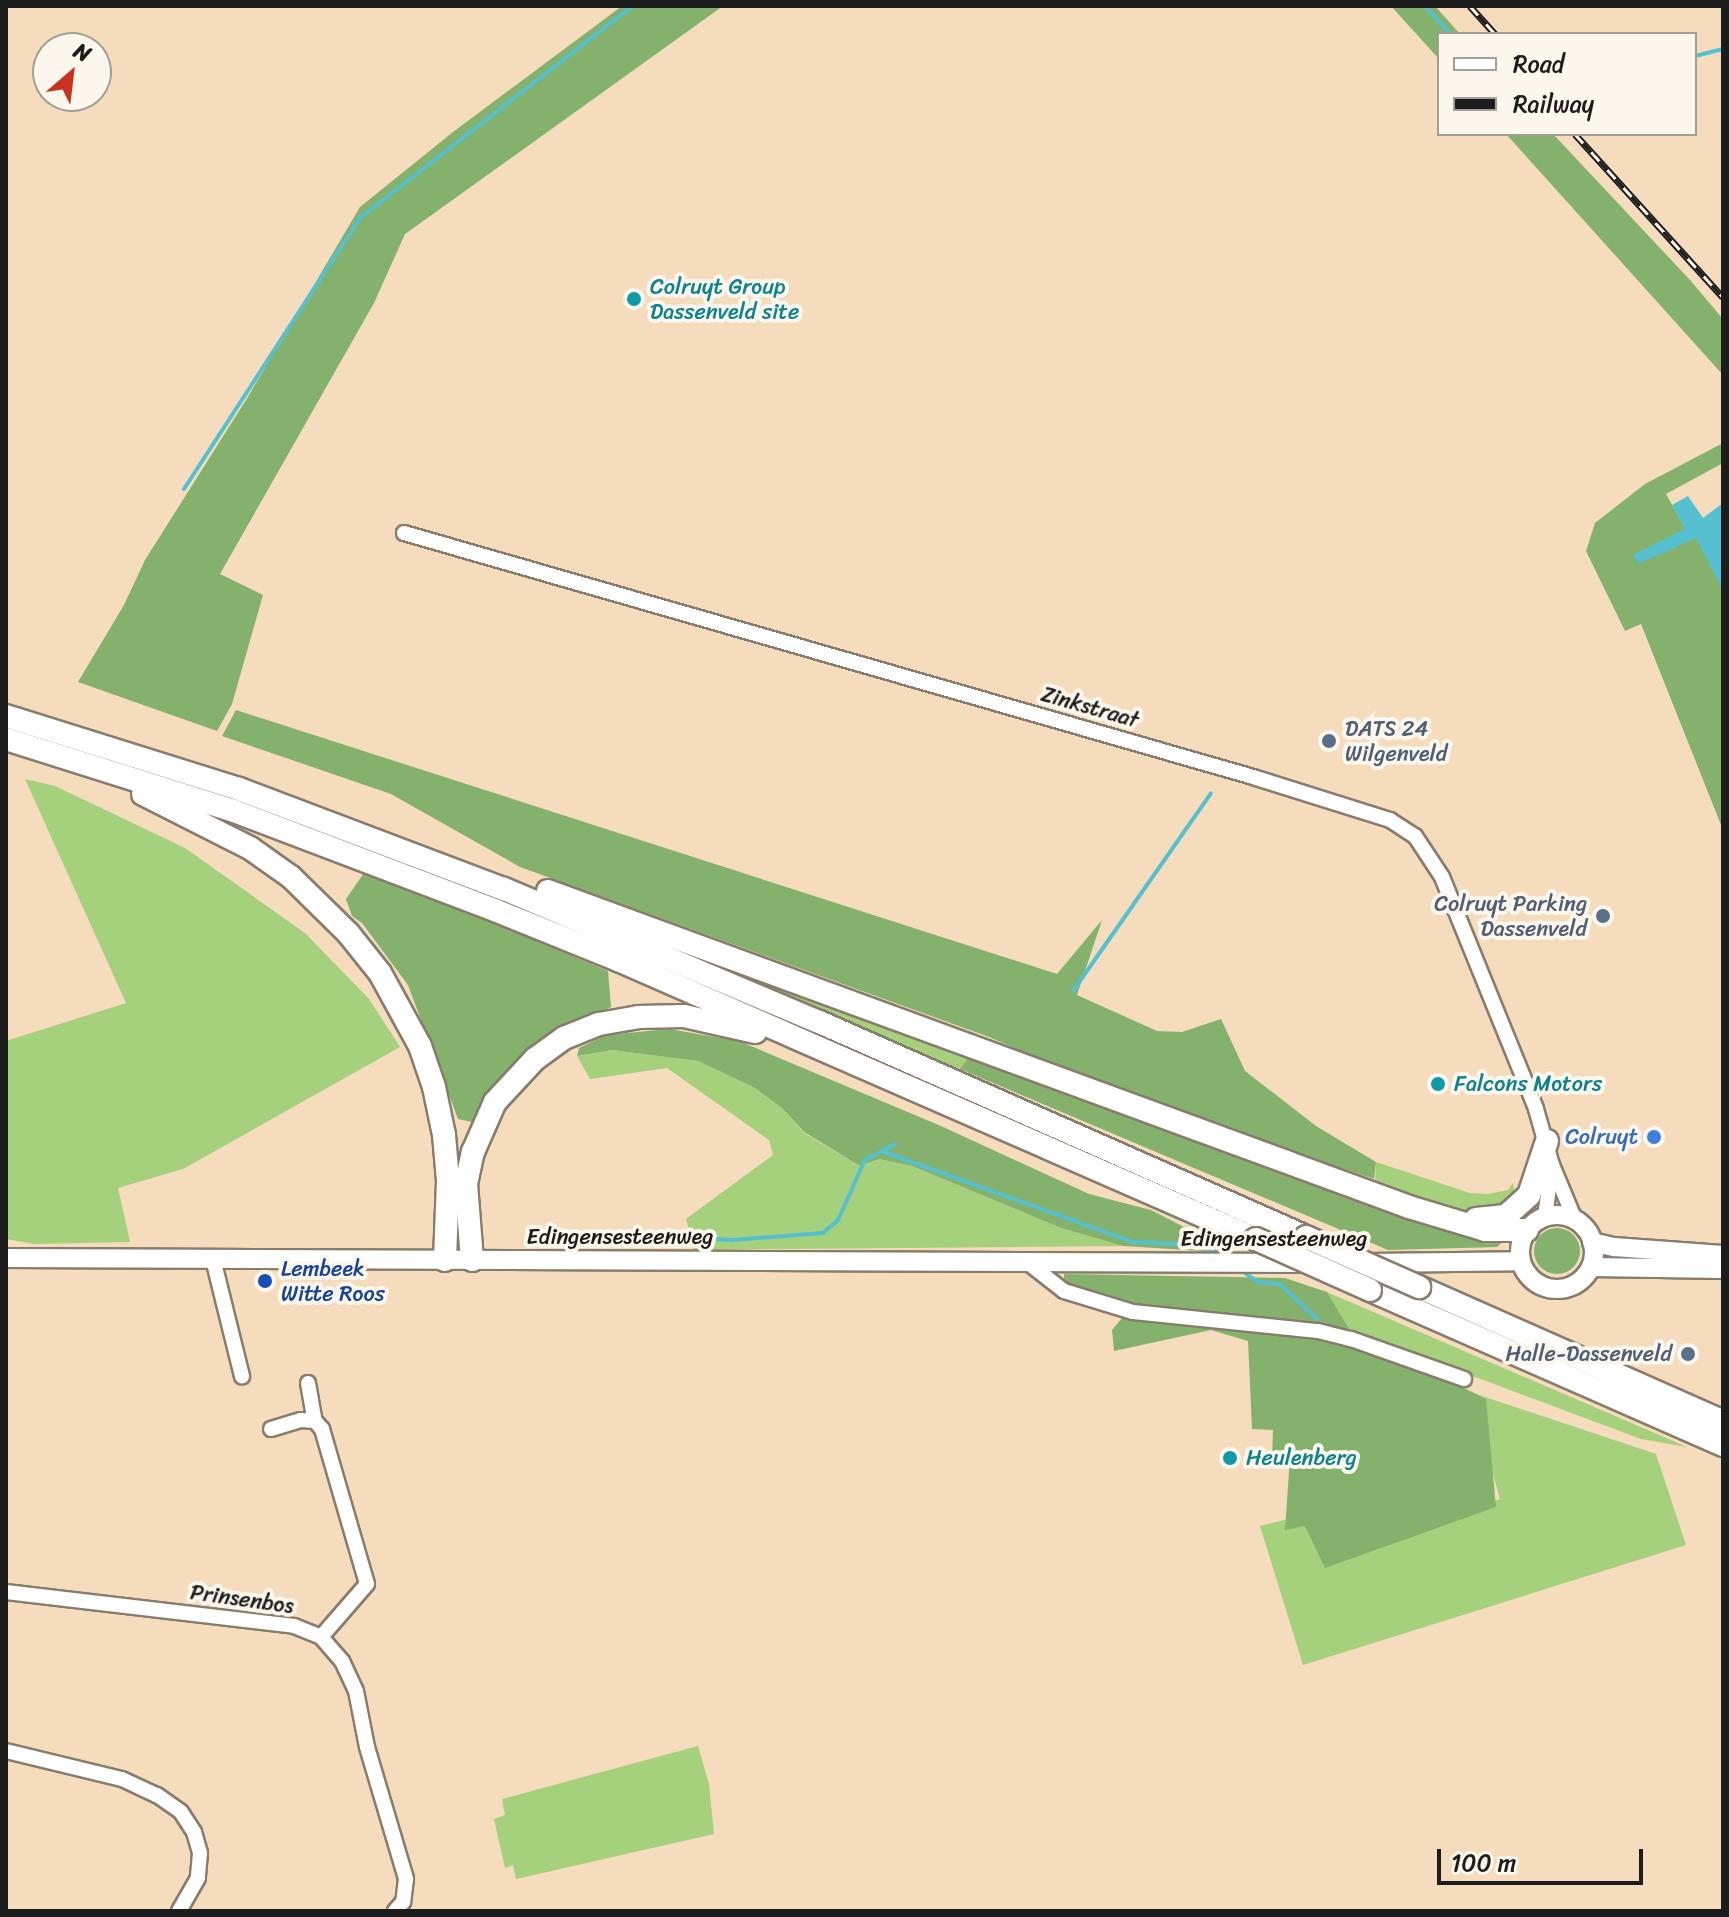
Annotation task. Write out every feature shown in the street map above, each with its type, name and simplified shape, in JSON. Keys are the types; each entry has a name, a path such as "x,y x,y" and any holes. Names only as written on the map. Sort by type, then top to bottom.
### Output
{"highway":[{"path":"6,716 239,789 504,889 802,1015 1723,1422"},
{"path":"6,739 234,811 483,905 809,1043 1723,1445"},
{"path":"103,769 144,795 250,848 291,877 348,933 380,973 420,1046 434,1087 444,1135 448,1181 445,1260"},
{"path":"504,889 536,887 1409,1207 1485,1230 1536,1223"},
{"path":"472,1260 466,1184 481,1127 512,1080 564,1038 599,1024 638,1017 684,1016 809,1043"},
{"path":"1451,1219 1506,1216 1519,1205 1535,1181 1537,1163 1547,1141"}],"main road":[{"path":"1592,1242 1591,1267 1575,1284 1554,1289 1533,1280 1521,1261 1519,1250 1536,1223 1575,1220 1592,1242 1614,1247 1723,1255"},
{"name":"Edingensesteenweg","path":"6,1258 1521,1261"},
{"path":"1591,1267 1723,1269"}],"street":[{"name":"Zinkstraat","path":"404,533 1253,777 1390,820 1415,836 1442,877 1547,1141 1552,1165 1575,1220"},
{"name":"Zinkstraat","path":"1536,1223 1552,1165"},
{"path":"213,1259 242,1376"},
{"path":"1027,1262 1064,1291 1133,1312 1318,1331 1351,1339 1464,1379"},
{"path":"308,1383 315,1421 322,1429 367,1584 321,1637 342,1661 356,1691 367,1747 406,1879 403,1902 395,1911"},
{"path":"271,1429 301,1420 315,1421"},
{"name":"Prinsenbos","path":"6,1592 294,1626 321,1637"},
{"path":"6,1751 122,1779 157,1795 181,1812 194,1832 200,1853 198,1878 179,1911"}],"green space":[{"path":"622,6 723,6 405,234 374,303 220,574 263,595 232,704 217,731 78,682 124,605 145,560 246,400 360,207 453,132"},
{"path":"1391,6 1435,6 1458,32 1437,32 1437,57"},
{"path":"1508,136 1555,136 1690,280 1723,319 1723,375"},
{"path":"1723,443 1723,463 1666,494 1686,530 1696,537 1719,580 1723,580 1723,830 1641,624 1625,631 1586,551 1595,523 1645,484"},
{"path":"236,710 1057,974 1102,920 1077,995 1157,1031 1182,1032 1221,1019 1245,1071 1316,1126 1376,1162 1374,1179 1122,1094 989,1037 520,867 391,794 222,736"},
{"path":"25,779 55,786 185,848 305,933 369,999 400,1047 183,1169 118,1188 130,1242 34,1244 6,1239 6,1041 126,1003"},
{"path":"366,870 608,971 611,1007 527,1049 472,1122 458,1119 408,985 362,923 352,916 346,899"},
{"path":"710,962 970,1055 960,1069 708,966"},
{"path":"669,1029 739,1041 941,1126 1089,1194 1151,1210 1235,1253 1123,1246 1061,1228 912,1166 879,1159 860,1166 804,1132 783,1109 755,1088 698,1061 612,1050 577,1056 579,1048 606,1035"},
{"path":"612,1050 698,1061 755,1088 783,1109 804,1133 860,1166 879,1159 912,1166 1061,1228 1123,1246 694,1250 686,1219 773,1155 769,1140 667,1068 590,1079 577,1056"},
{"path":"970,1055 1385,1211 1507,1238 1497,1247 1388,1250 960,1069"},
{"path":"1376,1162 1470,1193 1488,1194 1508,1190 1513,1183 1515,1197 1495,1213 1462,1212 1375,1182"},
{"path":"1557,1228 1573,1235 1580,1251 1573,1267 1557,1274 1541,1267 1534,1251 1541,1235"},
{"path":"1064,1274 1285,1278 1327,1292 1350,1330 1486,1399 1496,1507 1325,1568 1305,1526 1285,1530 1290,1457 1272,1457 1273,1430 1252,1429 1248,1341 1211,1330 1114,1351 1112,1330 1122,1318 1188,1324 1064,1282"},
{"path":"1327,1292 1687,1447 1641,1439 1350,1330"},
{"path":"1470,1392 1656,1454 1686,1545 1303,1665 1260,1526 1309,1514 1328,1556 1500,1499"},
{"path":"698,1746 709,1784 714,1834 516,1879 513,1865 505,1868 494,1819 505,1815 502,1799"}],"water":[{"path":"1688,496 1703,518 1723,503 1723,590 1696,538 1638,564 1633,555 1685,529 1672,505"}],"waterway":[{"path":"184,489 360,218 632,6"},
{"path":"1425,6 1448,32"},
{"path":"1697,56 1723,49"},
{"path":"1073,991 1211,793"},
{"path":"702,1238 733,1240 823,1233 838,1220 865,1160 895,1144"},
{"path":"884,1152 1132,1242 1205,1245 1221,1256"},
{"path":"1241,1270 1258,1282 1280,1284 1317,1319"}],"railway":[{"path":"1470,6 1493,32"},
{"path":"1577,136 1723,297"}],"place":[{"name":"Colruyt Group Dassenveld site","path":"634,299"},
{"name":"DATS 24 Wilgenveld","path":"1329,741"},
{"name":"Colruyt Parking Dassenveld","path":"1603,916"},
{"name":"Falcons Motors","path":"1438,1084"},
{"name":"Colruyt","path":"1654,1137"},
{"name":"Lembeek Witte Roos","path":"265,1281"},
{"name":"Halle-Dassenveld","path":"1688,1354"},
{"name":"Heulenberg","path":"1230,1458"}]}
